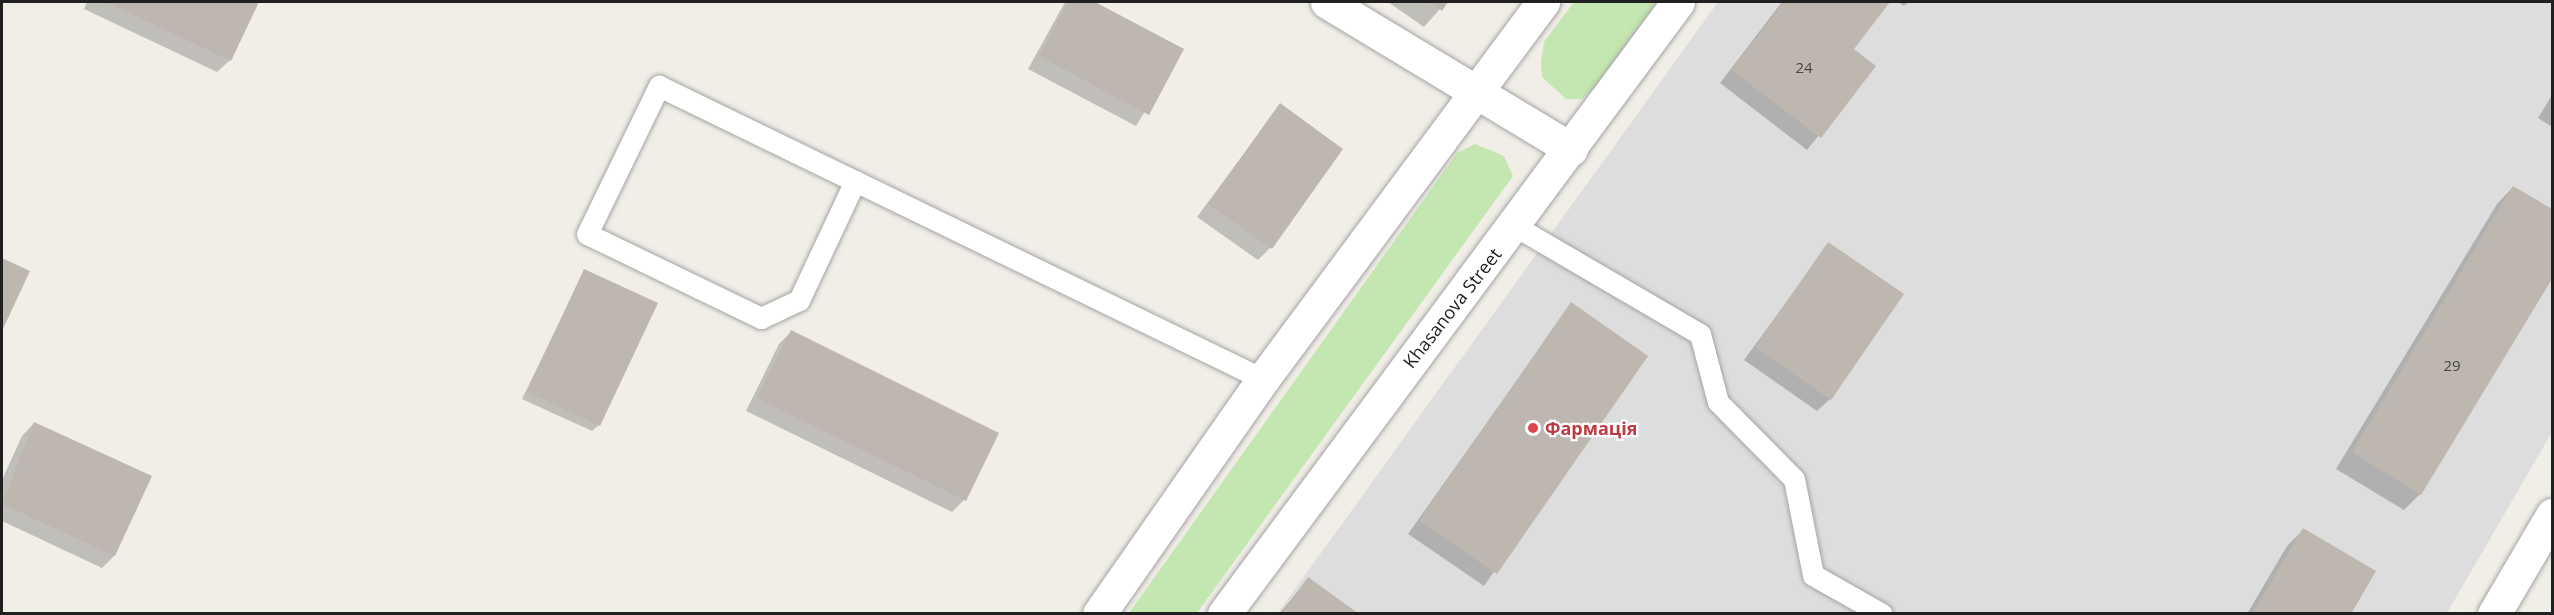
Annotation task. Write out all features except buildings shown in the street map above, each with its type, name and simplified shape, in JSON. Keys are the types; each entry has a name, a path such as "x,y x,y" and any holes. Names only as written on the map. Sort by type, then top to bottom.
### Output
{"street":[{"path":"1327,2 1476,94 1571,149"},
{"path":"1099,614 1263,379 1543,2"},
{"name":"Khasanova Street","path":"1224,614 1515,226 1678,2"},
{"path":"2494,614 2553,514"}],"lane":[{"path":"855,181 799,300 761,318 587,234 659,86 855,181 1263,379"},
{"path":"1515,226 1700,334 1718,402 1794,479 1813,575 1882,614"}],"shaded area":[{"path":"1718,2 2552,2 2552,432 2447,613 1277,614"}],"green space":[{"path":"1574,2 1657,2 1596,87 1582,99 1566,99 1542,77 1541,62 1544,42"},
{"path":"1475,144 1504,156 1513,176 1197,613 1129,613 1457,153"}],"place":[{"name":"Фармація","path":"1533,428"}]}
